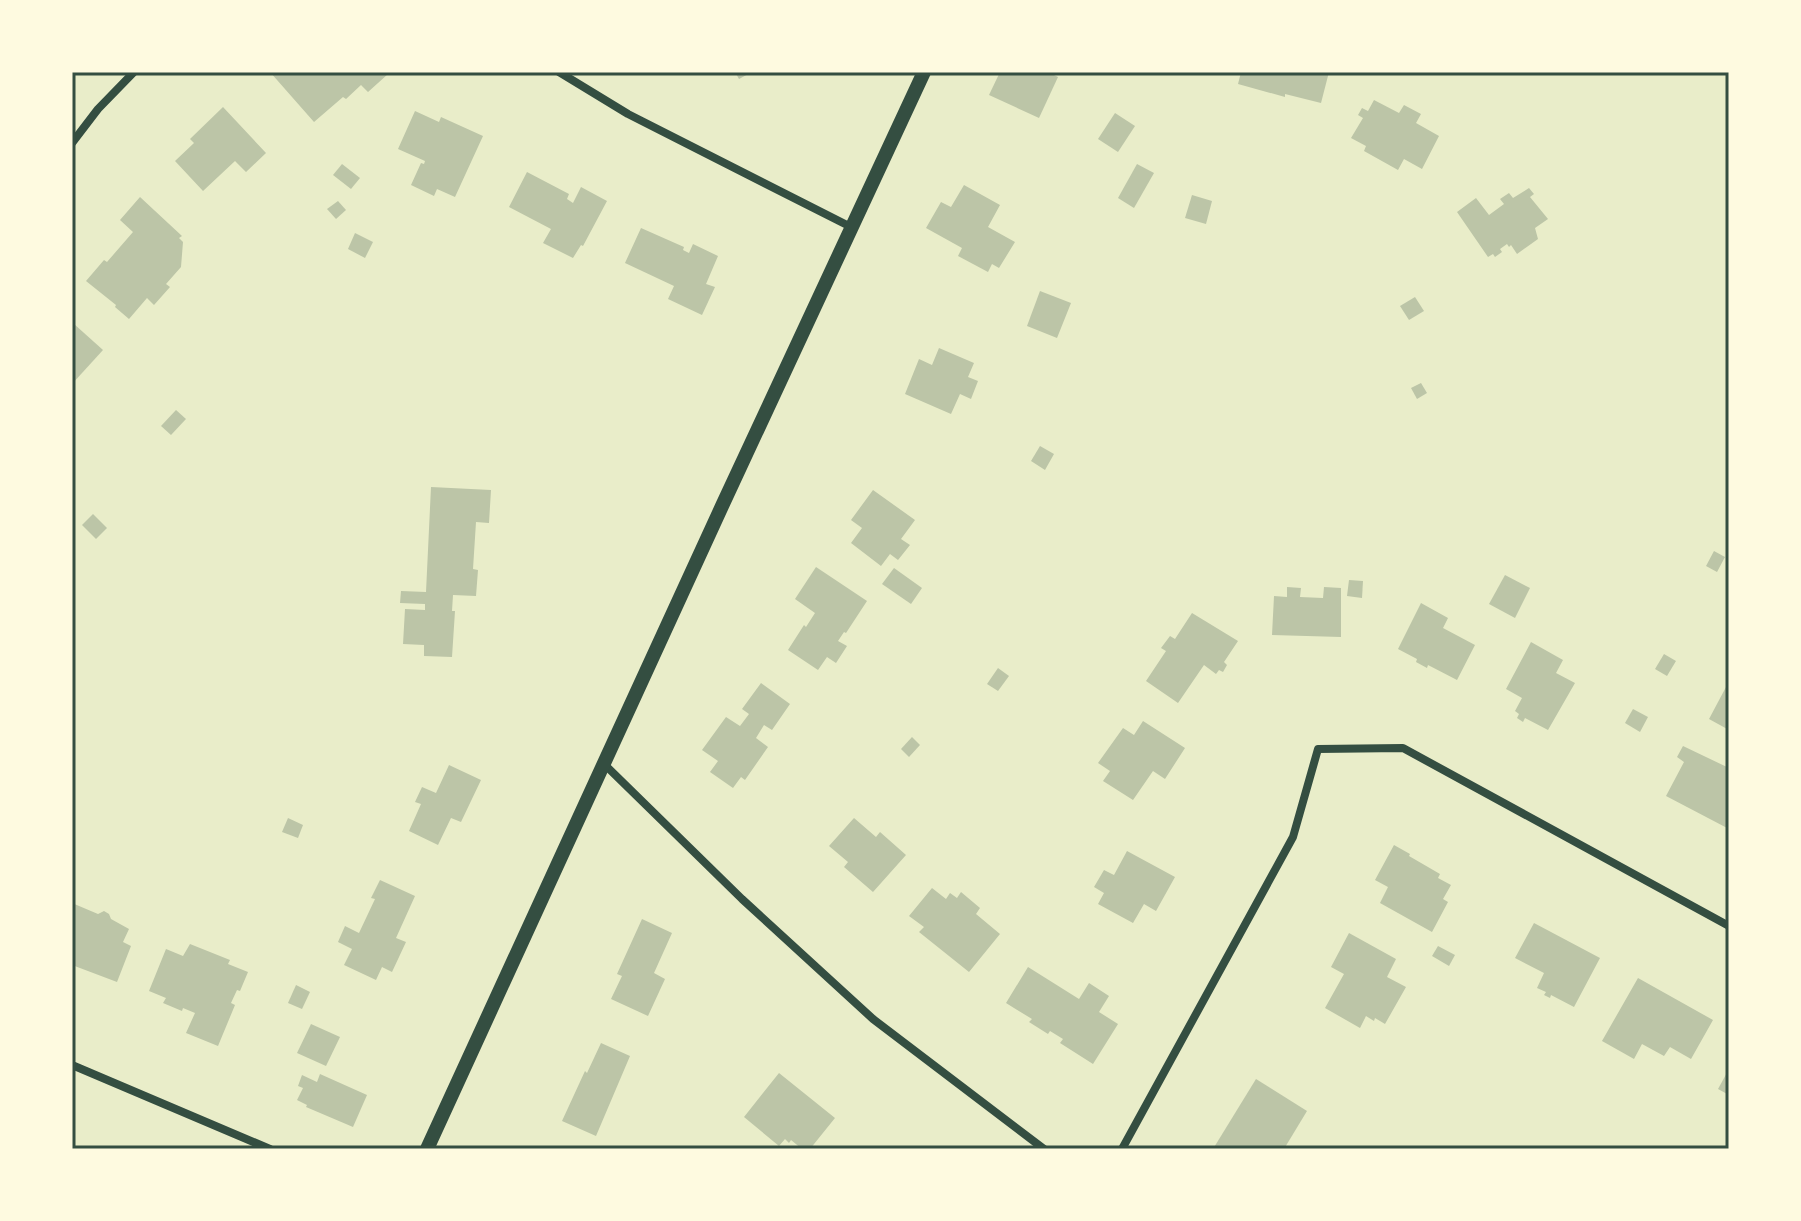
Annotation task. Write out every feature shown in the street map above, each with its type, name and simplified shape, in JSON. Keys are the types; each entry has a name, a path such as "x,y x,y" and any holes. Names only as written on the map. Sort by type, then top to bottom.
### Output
{"street":[{"path":"72,143 98,109 134,72"},
{"path":"559,72 628,114 851,227"},
{"path":"427,1149 924,72"},
{"path":"1122,1149 1293,837 1318,749 1403,748 1729,926"},
{"path":"604,764 742,899 873,1019 1044,1149"},
{"path":"72,1065 270,1149"}],"building":[{"path":"270,72 388,74 368,92 361,85 314,122"},
{"path":"735,72 752,72 739,79"},
{"path":"1000,72 1048,72 1058,77 1039,118 989,95"},
{"path":"1241,72 1329,72 1321,103 1238,84"},
{"path":"1374,100 1399,113 1404,105 1421,114 1416,123 1439,136 1422,169 1404,159 1398,170 1364,151 1366,146 1351,138 1363,118 1358,115 1362,108 1368,111"},
{"path":"223,107 266,153 246,172 235,161 203,191 175,161 194,143 190,139"},
{"path":"415,111 439,122 441,117 483,136 455,197 437,189 434,196 411,185 421,163 425,161 398,149"},
{"path":"1115,113 1135,126 1118,152 1098,139"},
{"path":"342,164 360,178 351,189 333,175"},
{"path":"1137,164 1154,173 1134,208 1118,198"},
{"path":"527,172 569,194 567,199 573,203 581,187 607,201 583,246 573,258 543,243 551,229 509,207"},
{"path":"964,185 1000,205 988,227 1015,242 999,268 992,264 988,272 958,256 962,248 926,228 941,202 951,207"},
{"path":"1529,188 1534,194 1530,197 1548,219 1535,228 1538,239 1517,254 1507,244 1495,257 1493,254 1488,257 1457,212 1476,198 1489,215 1504,204 1500,199 1509,193 1513,198"},
{"path":"1192,195 1212,201 1206,224 1185,218"},
{"path":"140,197 182,236 179,238 183,242 181,267 166,284 170,287 154,305 147,298 129,319 86,281 133,232 120,220"},
{"path":"338,201 346,210 336,219 327,209"},
{"path":"641,228 684,247 683,250 689,253 693,244 718,256 706,284 715,287 702,315 668,299 674,286 625,263"},
{"path":"355,233 373,242 365,258 348,249"},
{"path":"1040,291 1071,303 1057,338 1027,326"},
{"path":"1415,297 1424,311 1409,320 1400,306"},
{"path":"74,324 103,350 72,384 72,327"},
{"path":"939,348 974,363 968,377 978,381 971,399 960,394 951,414 905,394 919,359 932,365"},
{"path":"1421,383 1427,393 1417,399 1411,388"},
{"path":"176,410 186,419 171,435 161,426"},
{"path":"1040,446 1054,454 1045,470 1031,461"},
{"path":"431,487 491,490 489,523 476,522 473,569 478,570 476,596 453,595 452,657 424,656 424,645 403,644 405,609 425,610 425,604 400,603 401,591 426,592"},
{"path":"873,490 915,520 901,539 910,545 898,560 890,554 881,566 851,543 862,528 851,520"},
{"path":"93,514 107,528 96,539 82,525"},
{"path":"1714,551 1725,557 1717,572 1706,566"},
{"path":"816,567 867,601 838,641 847,646 836,663 827,657 818,670 788,650 815,613 795,599"},
{"path":"894,568 922,588 911,604 882,584"},
{"path":"1505,575 1530,588 1515,618 1489,604"},
{"path":"1349,580 1363,581 1362,598 1347,596"},
{"path":"1287,587 1301,588 1300,597 1323,598 1324,587 1341,588 1341,637 1272,635 1274,596 1287,597"},
{"path":"1421,603 1448,618 1443,628 1475,645 1457,680 1428,665 1427,668 1398,649"},
{"path":"1192,613 1238,641 1224,662 1227,665 1223,672 1219,670 1216,674 1204,665 1178,703 1146,681 1166,651 1161,648 1170,636 1175,639"},
{"path":"1531,642 1563,660 1556,673 1575,683 1548,730 1525,718 1523,722 1517,718 1519,714 1515,711 1522,698 1506,689"},
{"path":"1664,654 1676,661 1667,676 1655,669"},
{"path":"998,668 1009,676 998,691 987,684"},
{"path":"761,683 790,704 772,730 764,725 756,738 768,747 745,780 741,777 733,788 710,772 718,761 702,750 726,717 740,726 749,714 742,709"},
{"path":"1726,687 1729,689 1729,730 1709,719"},
{"path":"1633,709 1648,717 1640,732 1625,723"},
{"path":"1143,721 1185,748 1165,779 1153,771 1133,800 1103,781 1110,771 1098,763 1123,728 1134,735"},
{"path":"912,737 920,745 909,757 901,749"},
{"path":"1683,746 1729,768 1729,829 1666,796 1684,762 1677,757"},
{"path":"449,765 481,780 461,822 451,818 438,845 409,831 421,804 415,802 422,787 436,793"},
{"path":"288,818 303,825 298,838 282,832"},
{"path":"854,818 876,837 880,832 906,855 873,892 844,867 848,862 829,846"},
{"path":"1394,845 1440,874 1438,878 1451,885 1443,899 1448,902 1432,932 1380,903 1388,887 1375,880"},
{"path":"1127,851 1175,877 1156,911 1144,904 1133,923 1098,904 1104,893 1094,887 1104,870 1114,875"},
{"path":"380,880 415,896 396,938 406,942 392,972 382,967 376,980 344,965 352,949 338,942 345,926 359,933"},
{"path":"932,888 946,899 950,893 957,898 961,892 980,908 976,914 1000,934 969,972 919,932 924,927 909,916"},
{"path":"72,903 98,914 104,911 111,919 129,929 123,942 131,946 117,982 72,965"},
{"path":"642,919 672,933 654,973 665,979 648,1016 611,999 622,976 617,974"},
{"path":"1534,923 1600,958 1574,1007 1551,995 1550,998 1544,995 1546,992 1537,988 1544,973 1515,958"},
{"path":"1349,933 1396,959 1387,977 1406,987 1385,1024 1366,1016 1360,1028 1325,1008 1344,974 1331,967"},
{"path":"190,944 230,960 228,964 248,972 231,1003 235,1005 218,1046 186,1033 195,1013 163,1003 166,998 149,991 166,949 183,956"},
{"path":"1438,946 1455,955 1449,966 1432,956"},
{"path":"1028,967 1079,999 1089,983 1109,996 1099,1012 1118,1024 1093,1064 1060,1043 1063,1039 1029,1022 1032,1019 1006,1003"},
{"path":"1638,978 1713,1020 1691,1059 1670,1047 1664,1056 1642,1044 1634,1059 1602,1041"},
{"path":"296,985 310,992 302,1009 288,1003"},
{"path":"311,1024 340,1037 326,1066 297,1053"},
{"path":"601,1043 630,1056 596,1136 562,1121"},
{"path":"1729,1069 1729,1095 1718,1089"},
{"path":"779,1073 835,1118 810,1149 802,1149 785,1139 779,1146 744,1117"},
{"path":"320,1074 367,1095 353,1127 297,1100 303,1088 298,1086 302,1075 317,1082"},
{"path":"1256,1079 1307,1111 1284,1149 1213,1149"}]}
